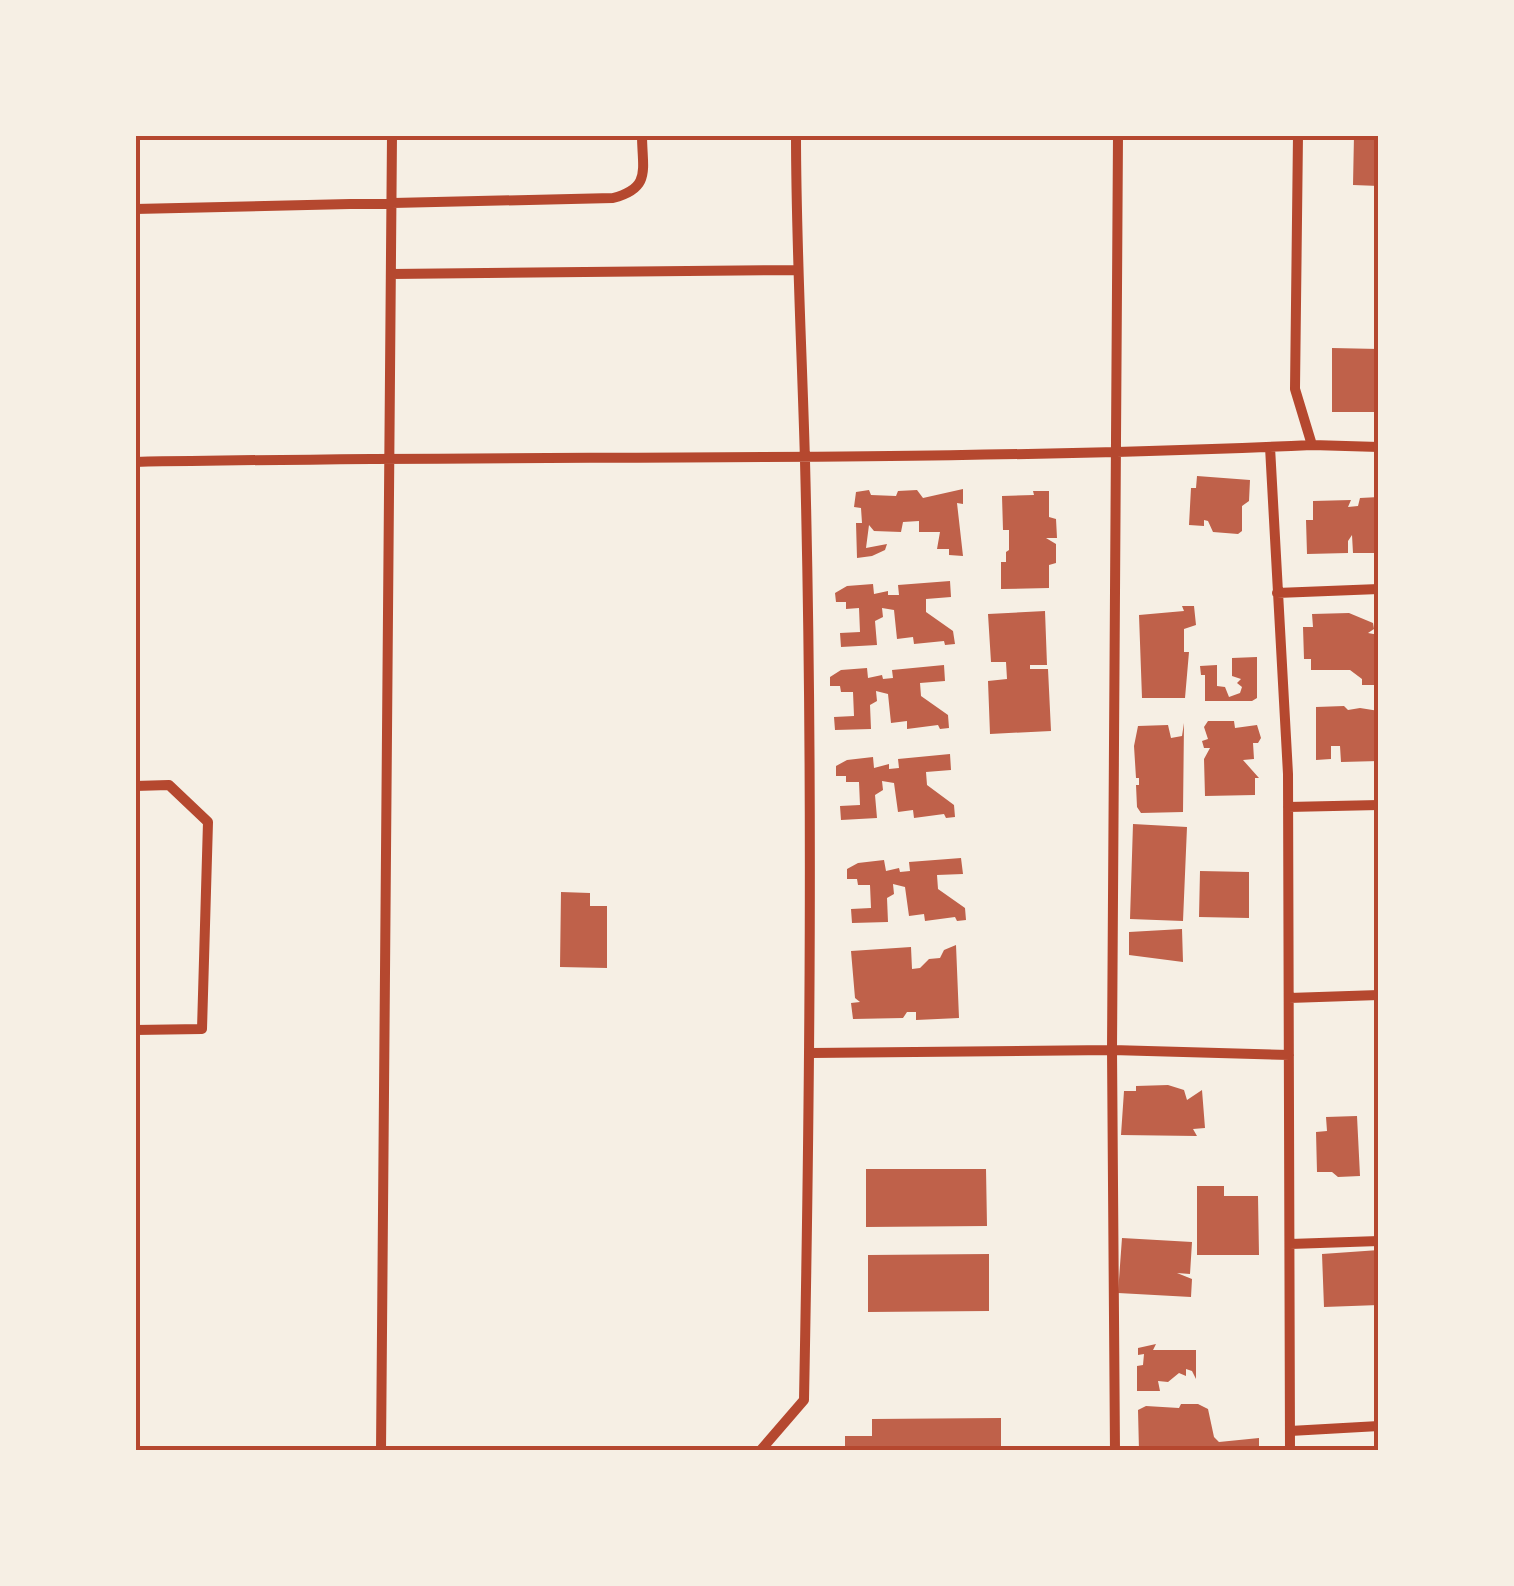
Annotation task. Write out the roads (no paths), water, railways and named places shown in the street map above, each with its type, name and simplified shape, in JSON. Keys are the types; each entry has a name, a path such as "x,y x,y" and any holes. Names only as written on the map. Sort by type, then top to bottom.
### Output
{"street":[{"path":"382,1451 392,135"},
{"path":"135,209 613,198 634,193 642,181 642,135"},
{"path":"760,1451 804,1400 811,1053 805,459 796,270 796,135"},
{"path":"1115,1451 1112,1050 1118,135"},
{"path":"1298,135 1295,390 1312,445"},
{"path":"391,274 796,270"},
{"path":"135,462 389,457 805,459 1312,445 1379,447"},
{"path":"1270,447 1288,807 1290,1451"},
{"path":"1278,593 1379,589"},
{"path":"135,786 169,785 208,822 202,1029 135,1030"},
{"path":"1288,807 1379,805"},
{"path":"1289,998 1379,996"},
{"path":"811,1053 1112,1050 1290,1055"},
{"path":"1290,1244 1379,1241"},
{"path":"1290,1431 1379,1426"}]}
